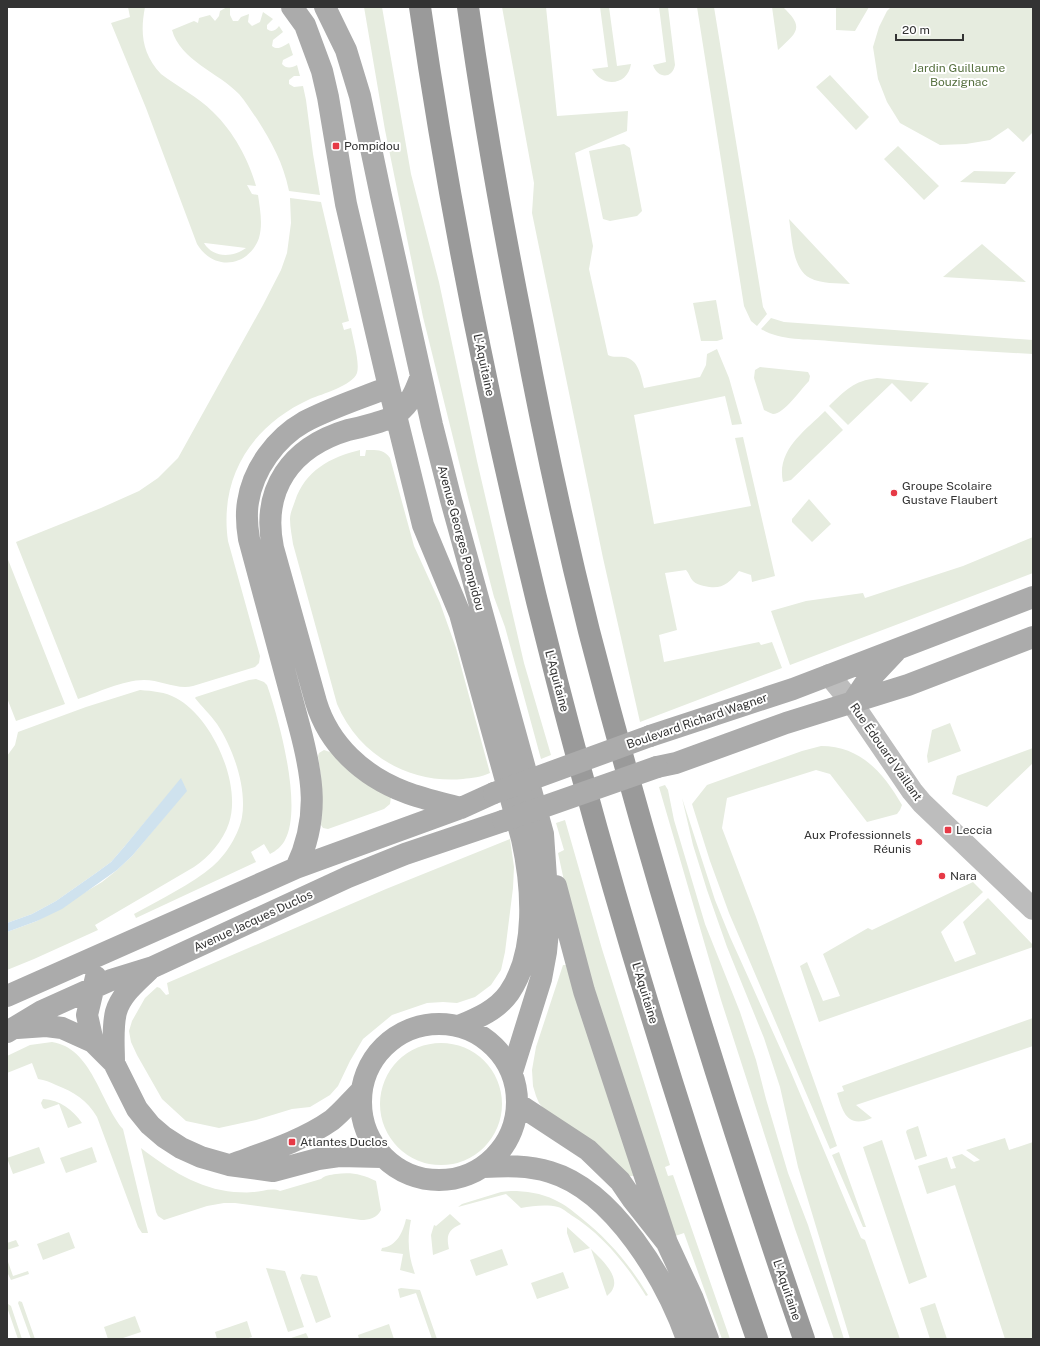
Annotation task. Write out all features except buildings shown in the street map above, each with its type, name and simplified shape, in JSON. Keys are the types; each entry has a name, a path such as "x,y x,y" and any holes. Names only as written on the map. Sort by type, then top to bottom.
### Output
{"highway":[{"name":"L'Aquitaine","path":"420,7 451,199 478,340 504,462 546,640 590,805 639,974 715,1214 757,1339"},
{"name":"L'Aquitaine","path":"468,7 498,198 522,322 549,459 589,629 632,793 681,961 804,1339"}],"main road":[{"name":"Avenue Georges Pompidou","path":"292,7 305,25 322,71 328,97 346,204 423,526 451,590 473,656 528,866 531,893 530,921 527,948 520,973 509,993 491,1010 481,1017 459,1026"},
{"name":"Avenue Georges Pompidou","path":"325,7 346,50 360,96 380,196 450,500 543,834 548,921 546,952 541,979 512,1072"},
{"path":"421,376 412,399 396,416 334,435 315,444 300,456 282,478 274,498 270,518 271,537 316,702 329,733 356,764 376,778 405,792 461,808"},
{"path":"296,868 304,851 310,827 312,801 310,775 299,725 249,539 247,513 248,501 255,478 262,464 279,442 291,431 318,416 389,387"},
{"name":"Boulevard Richard Wagner","path":"461,808 494,793 650,736 793,689 1033,597"},
{"path":"852,703 936,675 1033,637"},
{"name":"Boulevard Richard Wagner","path":"852,703 864,685 899,648"},
{"name":"Rue Édouard Vaillant","path":"829,675 852,703 912,791 922,803 1033,909"},
{"name":"Avenue Jacques Duclos","path":"10,1030 42,1011 94,984 153,967 348,877 405,854 786,723 852,703"},
{"path":"7,996 296,868 461,808"},
{"path":"543,834 584,991 667,1243 693,1299 708,1339"},
{"path":"93,1042 87,1015 94,984 105,953"},
{"path":"114,1063 114,1031 116,1012 122,999 130,988 153,967"},
{"path":"437,1023 459,1026 481,1036 499,1052 512,1072 518,1104 515,1123 508,1140 498,1155 484,1167 468,1175 450,1180 430,1180 410,1176 392,1166 382,1158 371,1143 364,1127 360,1110 360,1092 366,1070 378,1051 395,1037 415,1027 437,1023"},
{"path":"10,1030 46,1026 62,1028 93,1042 114,1063 137,1109 150,1125 164,1137 181,1148 200,1157 229,1165 273,1171 318,1159 339,1156 382,1158"},
{"path":"229,1165 292,1142 316,1129 332,1119 360,1092"},
{"path":"518,1104 574,1140 603,1163 620,1181 667,1243"},
{"path":"484,1167 512,1166 551,1172 582,1188 598,1201 615,1217 642,1251 662,1282 687,1339"}],"green space":[{"path":"128,7 145,7 143,17 143,34 146,51 150,59 161,74 213,112 234,137 245,156 256,186 247,185 252,194 258,195 261,227 259,238 254,248 239,260 221,262 212,259 204,253 197,244 146,108 111,23 130,17","holes":["204,243 246,248 235,254 223,255 212,252"]},
{"path":"230,7 230,15 233,21 238,21 241,17 249,14 248,22 252,26 260,22 263,12 273,19 267,25 267,29 271,31 277,29 279,26 283,32 273,40 272,46 278,48 289,43 293,55 283,60 282,64 289,68 297,65 300,76 294,76 289,80 289,84 294,87 303,86 320,195 289,191 284,171 276,153 257,119 244,100 231,86 191,58 176,41 172,30 194,21 198,23 199,18 210,15 215,21 219,16 220,11"},
{"path":"364,7 382,7 411,174 439,282 477,461 524,663 551,755 541,759 505,627 494,597 423,317 385,130"},
{"path":"502,7 546,7 557,116 628,111 627,131 575,153 593,246 589,269 608,355 629,358 633,361 638,369 644,388 700,377 706,365 707,354 717,349 729,378 742,424 732,425 725,396 634,415 654,524 751,506 735,438 743,437 775,576 752,582 751,575 739,571 728,583 716,587 710,587 694,582 686,570 665,573 677,630 659,635 664,662 759,642 761,645 772,642 782,668 640,722 603,558 532,213 534,183"},
{"path":"600,7 609,7 617,66 631,64 629,71 625,76 614,82 602,80 592,69 608,67"},
{"path":"659,7 668,7 675,65 671,73 664,76 658,73 653,65 666,62"},
{"path":"697,7 714,7 763,307 767,314 757,326 751,321 744,306"},
{"path":"772,7 783,7 790,14 796,25 794,34 778,50"},
{"path":"836,7 869,7 855,31 836,30"},
{"name":"Jardin Guillaume Bouzignac","path":"891,7 1033,7 1033,132 1023,142 1008,128 990,140 966,144 940,145 900,123 887,102 878,79 873,47 879,27 887,11"},
{"path":"830,75 869,117 856,130 816,87"},
{"path":"624,144 630,148 642,211 637,216 610,221 603,219 589,151"},
{"path":"898,146 939,186 924,200 884,159"},
{"path":"974,171 1016,172 1005,184 960,182"},
{"path":"290,198 321,202 349,321 342,323 344,330 351,328 358,369 354,378 343,386 310,399 289,410 271,424 256,439 244,456 234,475 229,496 227,518 228,541 260,656 259,663 255,667 193,686 181,687 144,680 119,684 78,699 16,542 139,491 158,478 178,458 281,270 287,253 291,223"},
{"path":"789,219 850,284 830,283 814,280 804,274 796,260"},
{"path":"982,244 1026,282 943,277"},
{"path":"716,300 723,339 717,341 701,341 693,303"},
{"path":"771,318 784,322 1033,340 1033,354 785,338 768,333 761,329"},
{"path":"760,367 808,372 810,376 809,381 787,406 773,414 764,410 754,378 755,370"},
{"path":"877,378 929,383 911,402 892,383 848,425 829,406 850,387 862,381"},
{"path":"825,411 843,430 791,480 783,482 782,471 784,460 788,451 801,434"},
{"path":"360,450 360,456 365,456 366,450 376,450 385,453 390,458 414,546 440,603 456,648 490,773 463,779 443,779 404,771 387,762 358,738 346,722 337,704 293,544 290,517 299,490 312,474 329,461"},
{"path":"809,499 831,524 812,542 792,522 792,519"},
{"path":"1033,537 1033,573 790,665 771,611 806,601 863,593 865,598 963,566"},
{"path":"7,557 65,704 16,721 7,698"},
{"path":"256,679 267,685 283,740 290,785 291,807 290,825 285,840 279,848 270,854 264,844 251,852 256,862 136,918 134,914 205,873 223,856 235,837 242,817 243,805 241,781 233,756 223,734 214,720 195,698"},
{"path":"140,690 163,693 176,698 189,707 201,720 212,736 221,753 231,790 232,807 226,830 215,848 200,863 95,925 98,930 7,970 7,932 37,921 102,882 132,856 186,791 181,779 111,862 56,901 32,914 7,923 7,756 15,745 18,732 86,707"},
{"path":"950,723 961,751 928,763 927,756 932,730"},
{"path":"821,746 835,747 847,751 859,756 869,763 887,782 902,805 897,814 867,822 830,774 816,770 727,798 722,828 756,917 837,1146 830,1149 729,913 710,861 692,804 707,785 802,751"},
{"path":"1033,748 1033,763 987,807 952,794 957,776"},
{"path":"324,750 330,752 391,797 390,804 384,809 328,829 323,828 321,825 321,777 318,756 319,753"},
{"path":"665,785 668,790 674,820 705,924 740,1012 756,1060 788,1173 808,1225 844,1339 834,1339 795,1229 721,1000 659,787"},
{"path":"682,798 715,900 730,937 790,1070 861,1238 865,1240 900,1339 850,1339 798,1167 780,1087 764,1038 727,947 707,890 693,845"},
{"path":"565,820 602,949 670,1165 665,1167 668,1176 673,1175 730,1339 722,1339 684,1233 675,1236 580,955 558,853 564,850 556,823"},
{"path":"510,839 514,867 513,888 505,952 501,970 491,985 475,997 457,1003 427,1003 392,1015 363,1039 338,1086 330,1095 310,1107 292,1109 256,1120 219,1128 186,1121 162,1099 137,1055 131,1042 129,1031 132,1021 145,998 157,987 160,988 166,995 169,994 167,983 386,889"},
{"path":"973,882 983,892 941,932 955,962 976,954 963,922 988,898 1033,945 1033,947 819,1022 800,966 807,962 823,1001 840,996 823,954 868,928 872,930"},
{"path":"563,965 566,965 635,1176 629,1176 549,1115 539,1103 536,1096 533,1086 532,1070 536,1047"},
{"path":"1033,1018 1033,1046 856,1105 872,1118 864,1121 852,1120 847,1117 841,1106 837,1093 844,1091 842,1086"},
{"path":"52,1042 66,1046 77,1054 86,1065 115,1118 123,1129 148,1233 142,1233 138,1227 97,1117 89,1106 80,1097 69,1091 50,1082 38,1079 32,1063 7,1073 7,1056 30,1045"},
{"path":"441,1043 453,1044 464,1048 475,1053 484,1061 492,1070 497,1081 501,1092 501,1116 497,1127 492,1138 484,1147 475,1155 464,1160 453,1164 441,1165 429,1164 418,1160 407,1155 398,1147 390,1138 385,1127 381,1116 380,1104 381,1092 385,1081 390,1070 398,1061 407,1053 418,1048 429,1044"},
{"path":"43,1099 55,1101 66,1106 82,1123 68,1128 59,1104 45,1109 41,1103"},
{"path":"918,1126 927,1156 915,1160 906,1132 907,1130"},
{"path":"1005,1138 1009,1150 1033,1142 1033,1339 1005,1339 955,1185 927,1194 918,1166 947,1157 951,1169 956,1168 952,1157 962,1154 974,1162 980,1160 966,1150"},
{"path":"882,1140 927,1277 909,1284 863,1147"},
{"path":"39,1147 45,1163 13,1174 7,1158"},
{"path":"92,1147 97,1162 66,1173 60,1158"},
{"path":"141,1148 184,1177 208,1187 234,1192 251,1192 274,1189 280,1191 330,1175 347,1173 361,1175 376,1181 381,1210 372,1218 361,1220 235,1203 224,1203 207,1206 164,1220 158,1216 156,1212"},
{"path":"839,1152 866,1227 863,1227 832,1155"},
{"path":"511,1191 539,1194 558,1202 571,1210 609,1243 634,1273 648,1295 646,1296 631,1273 613,1251 593,1231 561,1208 544,1205 521,1208 506,1194 458,1207 462,1204 501,1192"},
{"path":"450,1214 461,1224 453,1228 449,1234 449,1249 433,1255 431,1235 434,1225 436,1226"},
{"path":"406,1219 411,1220 409,1247 415,1274 400,1270 403,1254 381,1251 382,1248 392,1244 398,1238"},
{"path":"567,1227 590,1248 574,1253 567,1233"},
{"path":"69,1232 75,1248 43,1260 37,1244"},
{"path":"16,1240 19,1246 7,1250 7,1243"},
{"path":"502,1249 508,1265 476,1276 470,1260"},
{"path":"591,1249 611,1271 614,1284 612,1290 607,1296"},
{"path":"7,1259 13,1276 28,1271 29,1274 11,1280 7,1272"},
{"path":"266,1268 285,1271 304,1327 288,1332"},
{"path":"563,1272 569,1288 537,1299 531,1283"},
{"path":"302,1274 317,1276 331,1317 316,1323 300,1278"},
{"path":"398,1289 420,1290 437,1339 432,1339 416,1293 400,1298"},
{"path":"19,1301 22,1302 35,1339 31,1339 18,1303"},
{"path":"935,1303 947,1339 930,1339 920,1308"},
{"path":"8,1304 11,1306 22,1339 18,1339 7,1307"},
{"path":"135,1316 141,1332 120,1339 108,1339 104,1327"},
{"path":"247,1321 252,1337 245,1339 217,1339 215,1332"},
{"path":"389,1324 394,1339 359,1339 358,1335"},
{"path":"306,1333 309,1339 288,1339"}],"water":[{"path":"181,778 187,791 132,856 117,870 62,909 37,921 7,932 7,923 32,914 56,901 111,862"}],"place":[{"name":"Pompidou","path":"336,146"},
{"name":"Groupe Scolaire Gustave Flaubert","path":"894,493"},
{"name":"Leccia","path":"948,830"},
{"name":"Aux Professionnels Réunis","path":"919,842"},
{"name":"Nara","path":"942,876"},
{"name":"Atlantes Duclos","path":"292,1142"}]}
